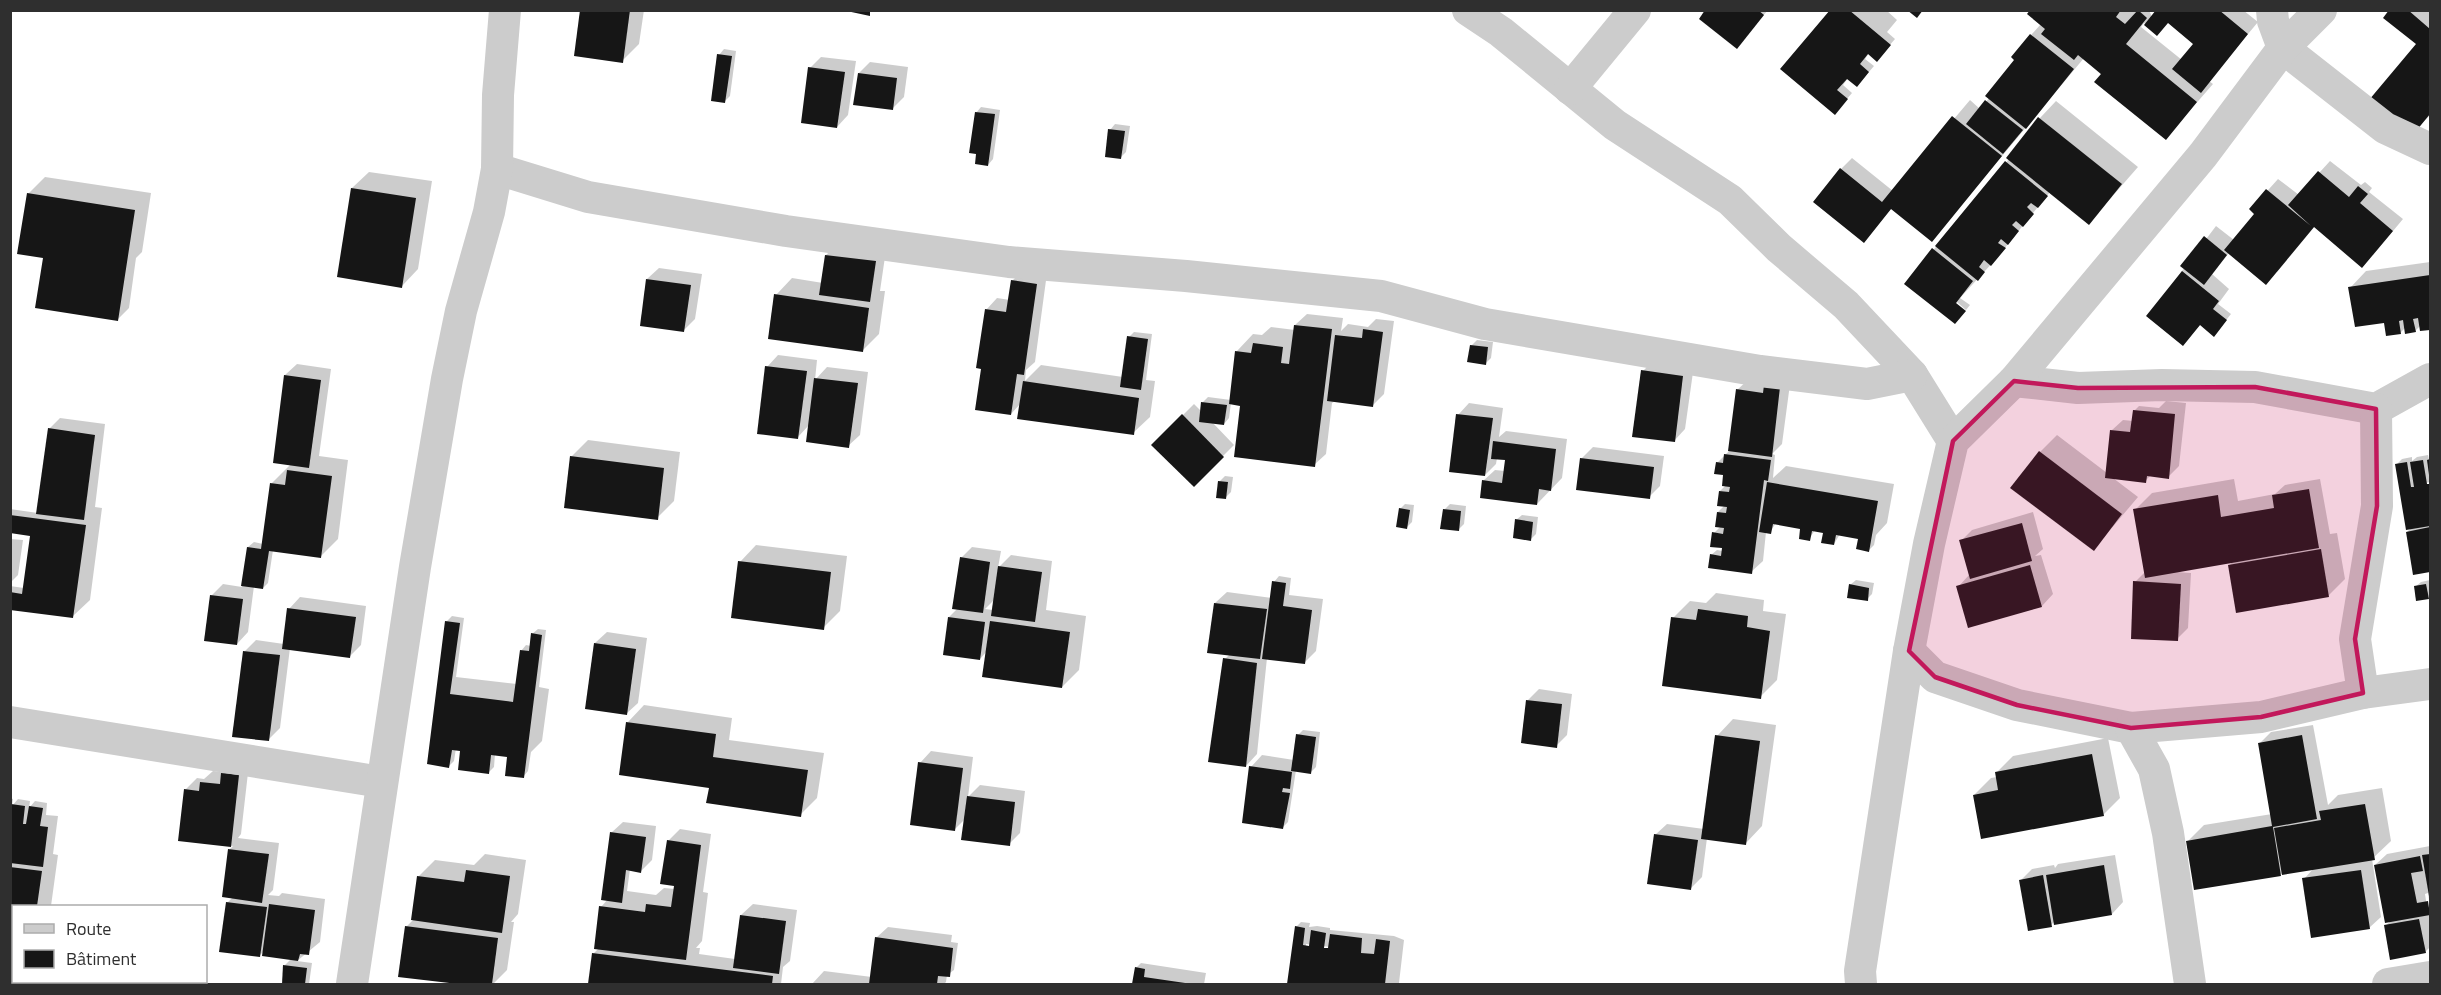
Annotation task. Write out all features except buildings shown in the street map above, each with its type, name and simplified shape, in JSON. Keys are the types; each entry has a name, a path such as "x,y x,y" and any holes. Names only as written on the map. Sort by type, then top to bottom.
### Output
{"street":[{"path":"352,984 381,782 447,379 461,311 489,212 497,169 498,95 505,10"},
{"path":"1468,10 1501,32 1615,125 1730,200 1779,248 1846,305 1912,375 1953,441"},
{"path":"1570,89 1635,10"},
{"path":"2272,10 2273,21 2283,48 2385,128 2430,149"},
{"path":"1861,984 1860,971 1909,651 1929,544 1953,441 2014,381 2203,155 2283,48 2321,10"},
{"path":"497,169 588,197 786,231 1009,262 1186,276 1381,296 1485,324 1760,371 1867,384 1912,375"},
{"path":"2014,381 2078,388 2162,385 2255,387 2376,409 2430,379"},
{"path":"2363,693 2355,639 2376,506 2376,409"},
{"path":"1909,651 1935,677 2017,705 2131,728 2261,717 2363,693 2430,684"},
{"path":"10,722 381,782"},
{"path":"2131,728 2154,769 2168,833 2190,984"},
{"path":"2388,984 2430,977"}],"highlighted area":[{"path":"2014,381 2078,388 2255,387 2376,409 2377,506 2355,639 2363,693 2261,717 2131,728 2017,705 1935,677 1909,651 1953,441"}]}
